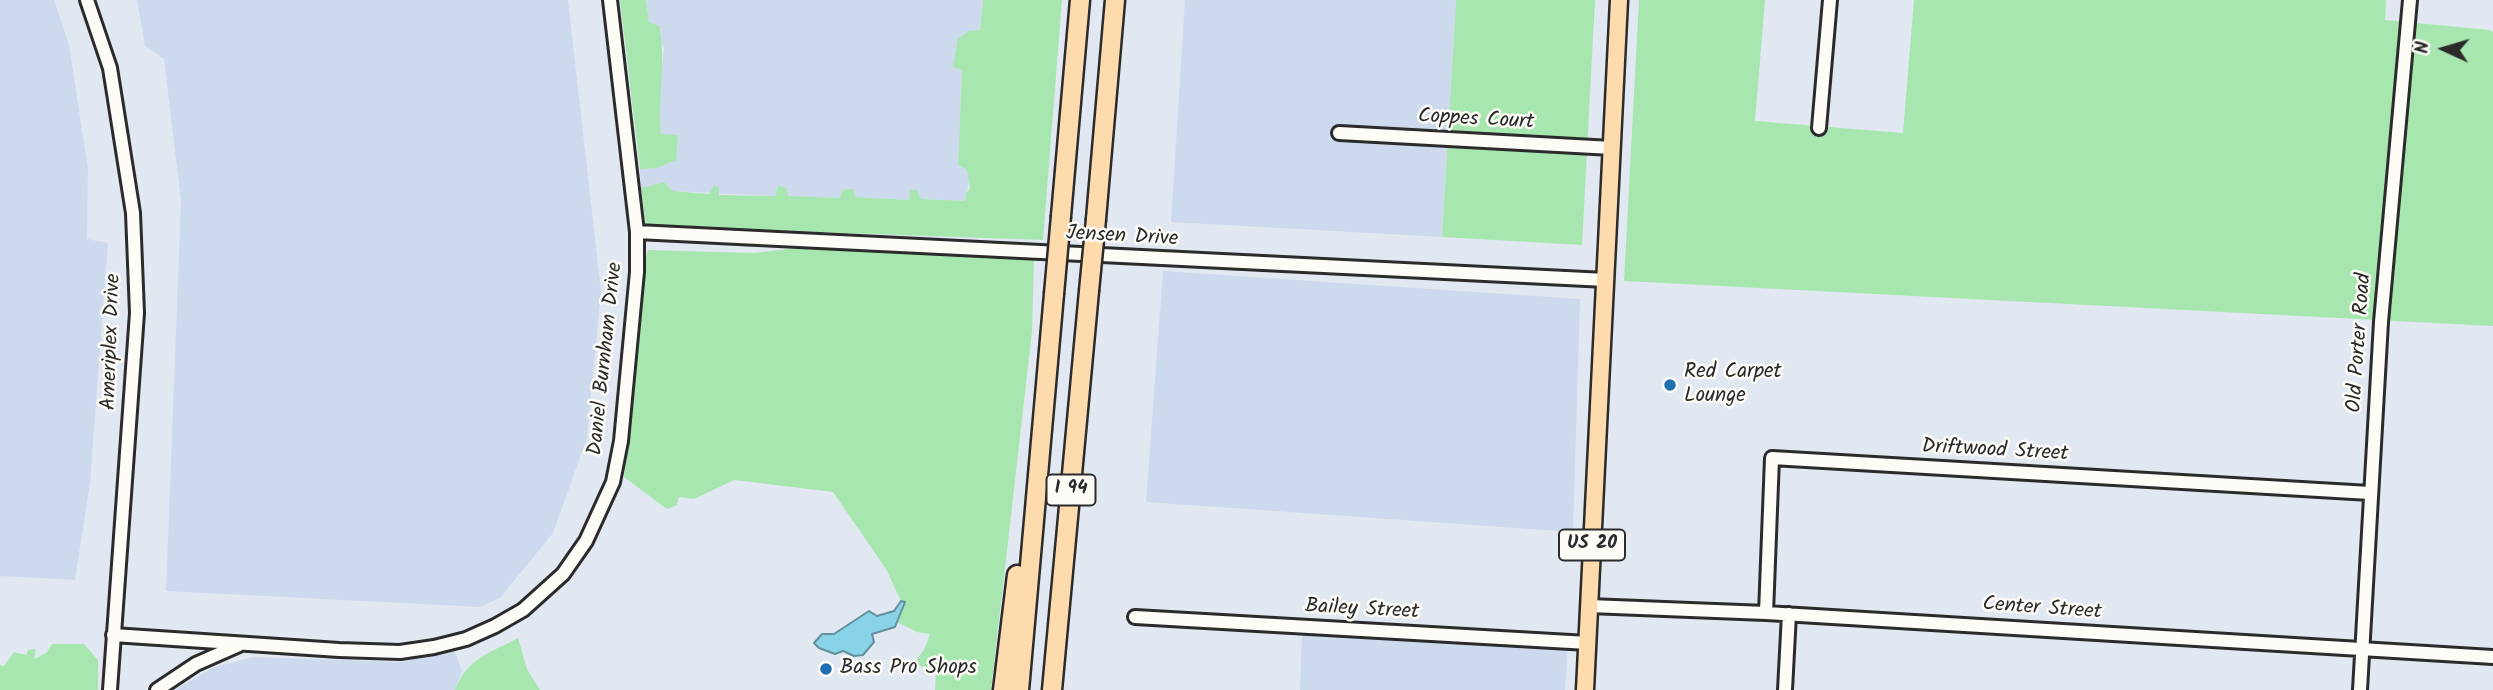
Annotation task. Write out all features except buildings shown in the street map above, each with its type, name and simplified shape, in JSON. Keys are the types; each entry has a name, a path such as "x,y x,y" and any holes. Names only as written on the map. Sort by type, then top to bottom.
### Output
{"highway":[{"name":"I 94","path":"1019,690 1080,0"},
{"name":"I 94","path":"1052,690 1115,0"},
{"path":"1003,690 1031,430 1052,323"}],"main road":[{"name":"US 20","path":"1586,690 1619,0"}],"street":[{"name":"Ameriplex Drive","path":"87,0 110,68 133,213 137,313 110,690"},
{"name":"Daniel Burnham Drive","path":"113,635 369,651 433,647 466,639 504,621 523,610 563,574 586,541 613,482 626,393 637,232 610,0"},
{"path":"1819,128 1830,0"},
{"name":"Old Porter Road","path":"2360,690 2381,322 2410,0"},
{"name":"Coppes Court","path":"1339,133 1612,148"},
{"name":"Jensen Drive","path":"637,232 1606,280"},
{"name":"Driftwood Street","path":"1766,613 1772,458 2370,493"},
{"name":"Center Street","path":"1588,606 1789,614 2493,657"},
{"path":"1785,690 1789,614"},
{"name":"Bailey Street","path":"1135,617 1588,643"},
{"path":"157,690 196,664 242,643"}],"shaded area":[{"path":"0,0 54,0 69,45 88,169 87,239 108,243 90,483 75,580 0,576"},
{"path":"137,0 568,0 601,291 587,438 553,533 500,598 480,607 166,591 181,201 164,59 145,46"},
{"path":"646,0 983,0 980,30 954,67 962,69 958,165 967,170 970,178 965,201 920,199 917,190 910,190 909,200 854,197 852,189 844,189 839,198 788,196 778,186 775,196 671,191 664,182 641,188 640,169 657,168 678,135 661,135 658,109 664,48 649,22"},
{"path":"1185,0 1456,0 1442,237 1171,222"},
{"path":"1163,271 1580,299 1573,532 1146,502"},
{"path":"1302,634 1568,648 1565,690 1300,690"},
{"path":"454,650 462,671 455,690 175,690 212,668 253,657 401,662"}],"green space":[{"path":"620,0 646,0 649,22 659,26 662,53 661,134 678,135 676,160 657,168 640,169"},
{"path":"983,0 1062,0 1043,240 646,226 641,188 664,182 672,191 709,194 714,186 719,187 719,195 775,196 778,186 787,188 788,196 839,198 844,189 853,189 855,197 909,200 910,190 917,190 921,199 965,201 966,193 970,189 967,170 958,165 962,70 953,67 958,39 968,31 980,30"},
{"path":"1456,0 1595,0 1582,245 1442,237"},
{"path":"1639,0 1765,0 1755,121 1903,133 1914,0 2386,0 2385,20 2490,30 2493,32 2493,326 1624,281"},
{"path":"797,248 1034,259 1032,332 991,690 935,690 936,668 913,665 925,648 930,634 917,632 897,622 905,602 901,601 886,569 833,492 734,480 694,499 679,497 677,505 667,509 624,477 644,263 648,250 754,253"},
{"path":"518,638 527,669 540,690 455,690 473,663"},
{"path":"52,644 84,644 98,660 98,690 0,690 0,665 4,666 14,652 26,655 28,650 36,649 34,659 46,653"}],"water":[{"path":"901,601 905,602 895,627 872,634 874,642 863,655 854,656 843,651 835,654 819,648 814,643 822,634 834,634 869,611 877,616 894,611"}],"place":[{"name":"Red Carpet Lounge","path":"1670,385"},
{"name":"Bass Pro Shops","path":"826,669"}]}
